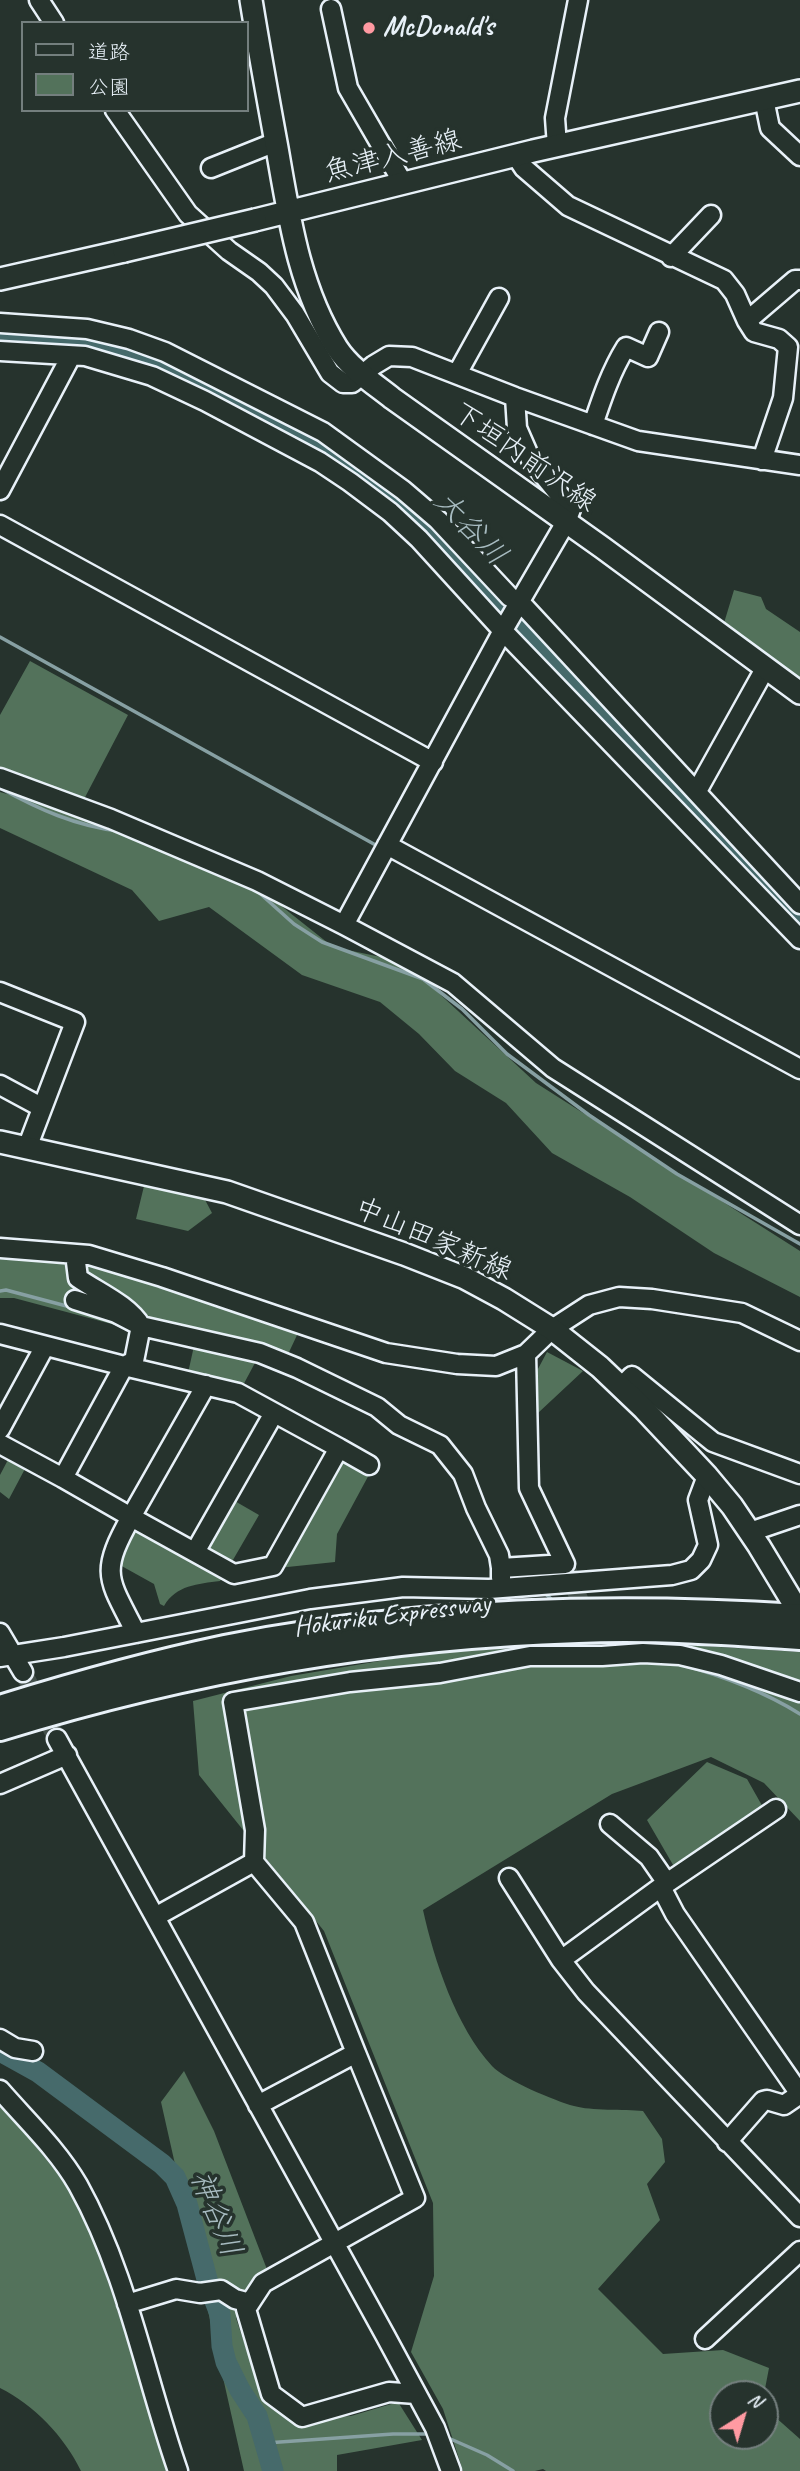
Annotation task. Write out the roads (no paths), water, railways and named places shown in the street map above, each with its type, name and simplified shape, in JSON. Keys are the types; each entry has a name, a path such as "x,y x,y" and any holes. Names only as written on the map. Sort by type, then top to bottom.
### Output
{"highway":[{"name":"Hokuriku Expressway","path":"0,1708 134,1670 225,1648 401,1623 492,1614 576,1610 800,1615"},
{"name":"Hokuriku Expressway","path":"0,1728 229,1668 402,1642 580,1629 800,1637"}],"main road":[{"name":"下垣内前沢線","path":"251,1 254,57 276,142 307,288 338,351 392,398 800,693"},
{"name":"魚津入善線","path":"0,278 800,91"},
{"name":"中山田家新線","path":"0,1142 227,1192 355,1236 465,1278 504,1299 552,1329 600,1367 707,1476 750,1532 800,1615"}],"street":[{"path":"38,0 53,21"},
{"path":"557,146 555,118 578,0"},
{"path":"331,9 348,88 402,183"},
{"path":"765,99 770,128 800,156"},
{"path":"118,112 188,214 274,286 295,314 330,373 343,383 352,383 389,356 412,357 638,441 800,465"},
{"path":"211,168 276,142"},
{"path":"516,156 524,168 568,206 724,280 735,293 754,332 779,338 788,347 783,398 762,460"},
{"path":"671,257 711,215"},
{"path":"747,321 795,280 800,280"},
{"path":"457,374 499,298"},
{"path":"0,323 87,328 129,339 184,361 323,432 403,490 438,520 510,597 511,617 800,939"},
{"path":"593,425 602,396 626,347 648,357 659,332"},
{"path":"0,351 103,361 152,376 320,462 370,497 602,693 697,791 800,904"},
{"path":"0,489 71,356"},
{"path":"344,925 571,509 531,460 517,428 515,397"},
{"path":"0,525 433,761"},
{"path":"697,791 766,667"},
{"path":"0,778 111,818 257,881 453,983 553,1068 800,1225"},
{"path":"387,845 800,1069"},
{"path":"0,992 75,1022 27,1148"},
{"path":"0,1085 41,1107"},
{"path":"0,1248 89,1255 386,1353 457,1364 496,1366 526,1354 552,1329 589,1305 619,1297 742,1312 800,1341"},
{"path":"63,1478 124,1366 134,1361 141,1326 130,1310 103,1296 78,1278 75,1254"},
{"path":"75,1300 116,1313 141,1326 269,1356 377,1407 399,1425 440,1445 463,1474 499,1555 500,1589"},
{"path":"0,1334 238,1393 369,1465"},
{"path":"0,1429 45,1346"},
{"path":"501,1568 565,1564 529,1488 526,1354"},
{"path":"621,1387 632,1376 712,1442 800,1474"},
{"path":"136,1633 111,1584 110,1567 114,1548 206,1385"},
{"path":"195,1552 274,1413"},
{"path":"0,1444 234,1574 273,1566 339,1448"},
{"path":"7,1656 310,1599 403,1587 500,1589 672,1575 691,1570 701,1560 708,1545 698,1500 707,1476"},
{"path":"750,1532 800,1514"},
{"path":"0,1633 7,1656 23,1672"},
{"path":"416,2394 389,2392 302,2417 271,2394 246,2309 263,2283 415,2198 304,1922 254,1862 255,1830 233,1702 350,1682 440,1673 530,1656 592,1657 643,1653 680,1655 721,1665 800,1692"},
{"path":"57,1739 435,2428 451,2471"},
{"path":"0,1784 67,1755"},
{"path":"561,1960 664,1885 776,1809"},
{"path":"610,1824 649,1857 675,1914 799,2092 784,2105 763,2101 727,2142"},
{"path":"155,1917 254,1862"},
{"path":"509,1878 561,1960 586,1992 800,2217"},
{"path":"0,2039 15,2048 33,2051"},
{"path":"258,2105 356,2053"},
{"path":"0,2090 46,2142 77,2184 127,2304 178,2471"},
{"path":"705,2339 800,2251"},
{"path":"127,2304 176,2289 200,2293 220,2290 235,2299 250,2303"}],"waterway":[{"name":"大谷川","path":"0,335 49,336 106,345 170,368 351,466 408,506 453,548 800,919"},
{"path":"0,637 381,848"},
{"path":"0,788 58,815 103,829 119,831"},
{"path":"255,889 294,924 322,942 423,979 462,1009 507,1054 589,1115 677,1174 800,1244"},
{"path":"685,1016 739,1046"},
{"path":"0,1291 6,1290 74,1308"},
{"path":"104,1318 135,1333"},
{"path":"394,1431 418,1444"},
{"path":"542,1591 557,1604"},
{"path":"676,1663 740,1684 800,1714"},
{"name":"神谷川","path":"0,2051 38,2072 162,2164 175,2177 187,2204 208,2283 220,2314 226,2362 257,2416 273,2471"},
{"path":"266,2443 393,2434 432,2434"},
{"path":"446,2437 487,2455 513,2471"}],"tunnel":[{"path":"565,1564 602,1656"},
{"path":"23,1672 57,1739"}],"place":[{"name":"McDonald's","path":"369,28"}]}
